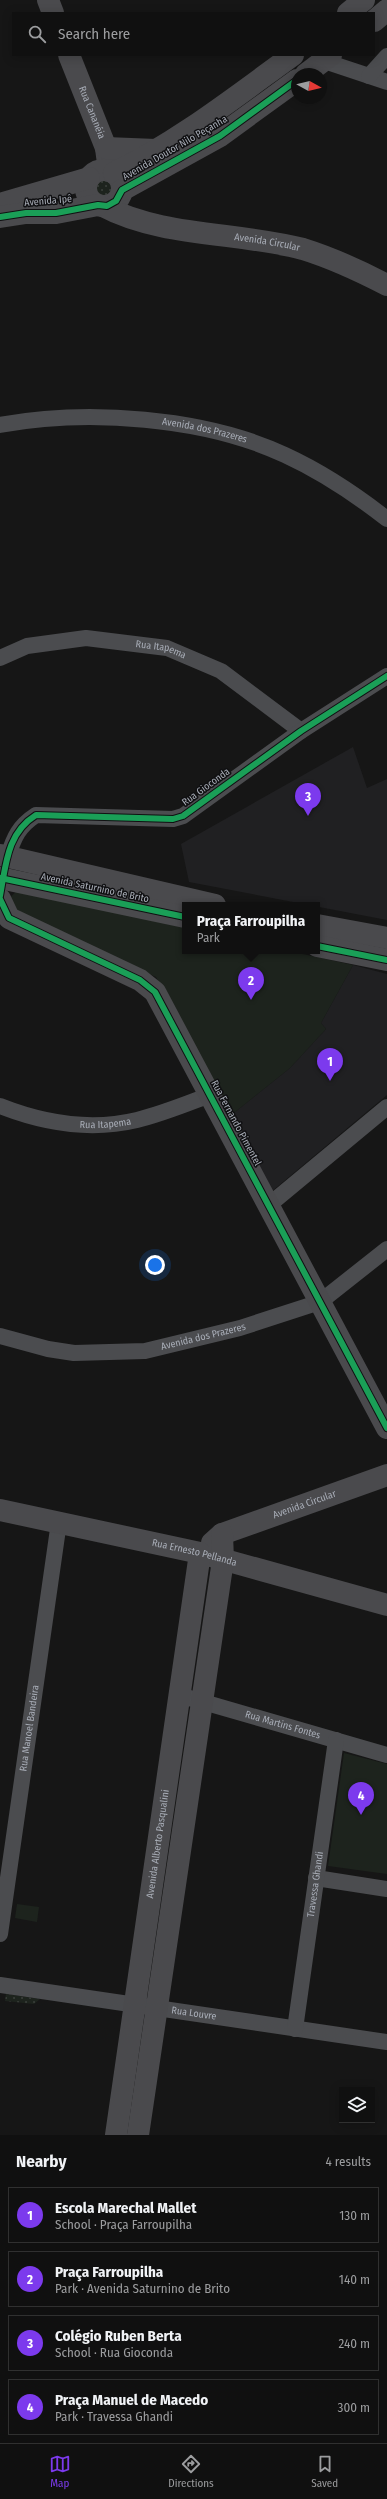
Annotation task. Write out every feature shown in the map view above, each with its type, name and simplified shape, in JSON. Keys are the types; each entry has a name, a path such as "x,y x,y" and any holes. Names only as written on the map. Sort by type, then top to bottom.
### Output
{"main road":[{"path":"48,0 53,12"},
{"path":"349,12 364,0"},
{"path":"375,20 387,10"},
{"name":"Rua Cananéia","path":"69,56 106,148 108,188"},
{"name":"Avenida Doutor Nilo Peçanha","path":"108,188 156,150 210,116 292,56"},
{"path":"314,68 328,58"},
{"name":"Avenida Doutor Nilo Peçanha","path":"108,188 220,136 291,84"},
{"path":"106,148 156,150"},
{"name":"Avenida Ipê","path":"0,204 108,188"},
{"name":"Avenida Ipê","path":"0,217 26,213 56,213 108,188"},
{"name":"Avenida Circular","path":"108,188 136,221 302,249 334,260 387,285"},
{"path":"56,213 101,220 136,221"},
{"path":"1,887 4,856"},
{"name":"Avenida Saturnino de Brito","path":"4,856 203,902"},
{"name":"Avenida Saturnino de Brito","path":"1,887 182,917"},
{"name":"Rua Fernando Pimentel","path":"1,887 9,918 148,985 155,992 387,1428"},
{"path":"320,926 387,938"},
{"path":"320,947 387,960"},
{"name":"Avenida Circular","path":"200,1553 222,1534 387,1475"},
{"name":"Rua Ernesto Pellanda","path":"0,1510 200,1553 387,1605"},
{"path":"138,2135 223,1560 222,1534"},
{"name":"Avenida Alberto Pasqualini","path":"116,2135 200,1553"}],"street":[{"path":"369,76 387,56"},
{"path":"328,58 369,76 387,82"},
{"name":"Avenida dos Prazeres","path":"0,425 44,418 100,417 204,429 249,441 284,454 345,488 387,519"},
{"name":"Rua Itapema","path":"0,658 27,646 86,638 167,648 222,671 301,731"},
{"name":"Rua Gioconda","path":"4,856 15,834 24,823 36,815 173,819 183,816 301,731 387,676"},
{"name":"Rua Itapema","path":"0,1106 31,1118 58,1123 101,1125 138,1120 210,1096"},
{"path":"269,1205 387,1107"},
{"name":"Avenida dos Prazeres","path":"0,1336 48,1349 74,1353 145,1351 240,1328 320,1302 387,1248"},
{"name":"Rua Manoel Bandeira","path":"0,1934 59,1522"},
{"name":"Rua Martins Fontes","path":"179,1695 387,1755"},
{"name":"Travessa Ghandi","path":"295,2028 336,1740"},
{"path":"316,1878 387,1889"},
{"name":"Rua Louvre","path":"0,1985 134,2003 387,2042"}],"shaded area":[{"path":"104,180 111,185 112,188 107,195 104,196 97,191 96,188 101,181"},
{"path":"353,747 367,788 387,779 387,920 320,907 320,902 293,902 189,882 181,844"},
{"path":"18,890 182,927 182,954 303,954 353,965 321,1023 326,1029 290,1068 230,1116 156,977 14,913 8,899"},
{"path":"353,965 387,974 387,1095 271,1192 230,1116 290,1068 326,1029 321,1023"},
{"path":"344,1753 387,1764 387,1874 328,1866"},
{"path":"17,1904 39,1907 37,1922 15,1918"},
{"path":"6,1994 40,1999 34,2004 5,2001"}],"cycle path":[{"path":"0,217 26,213 56,213 98,205 107,206 116,201 122,190 220,136 291,84"},
{"path":"0,896 6,861 13,840 26,822 36,815 173,819 183,816 301,731 387,676"},
{"path":"0,878 182,916"},
{"path":"0,899 9,918 140,980 155,992 387,1428"},
{"path":"320,947 387,960"}],"place":[{"name":"Colégio Ruben Berta","path":"308,816"},
{"name":"Praça Farroupilha","path":"251,1000"},
{"name":"Escola Marechal Mallet","path":"330,1081"},
{"name":"Praça Manuel de Macedo","path":"361,1815"}]}
